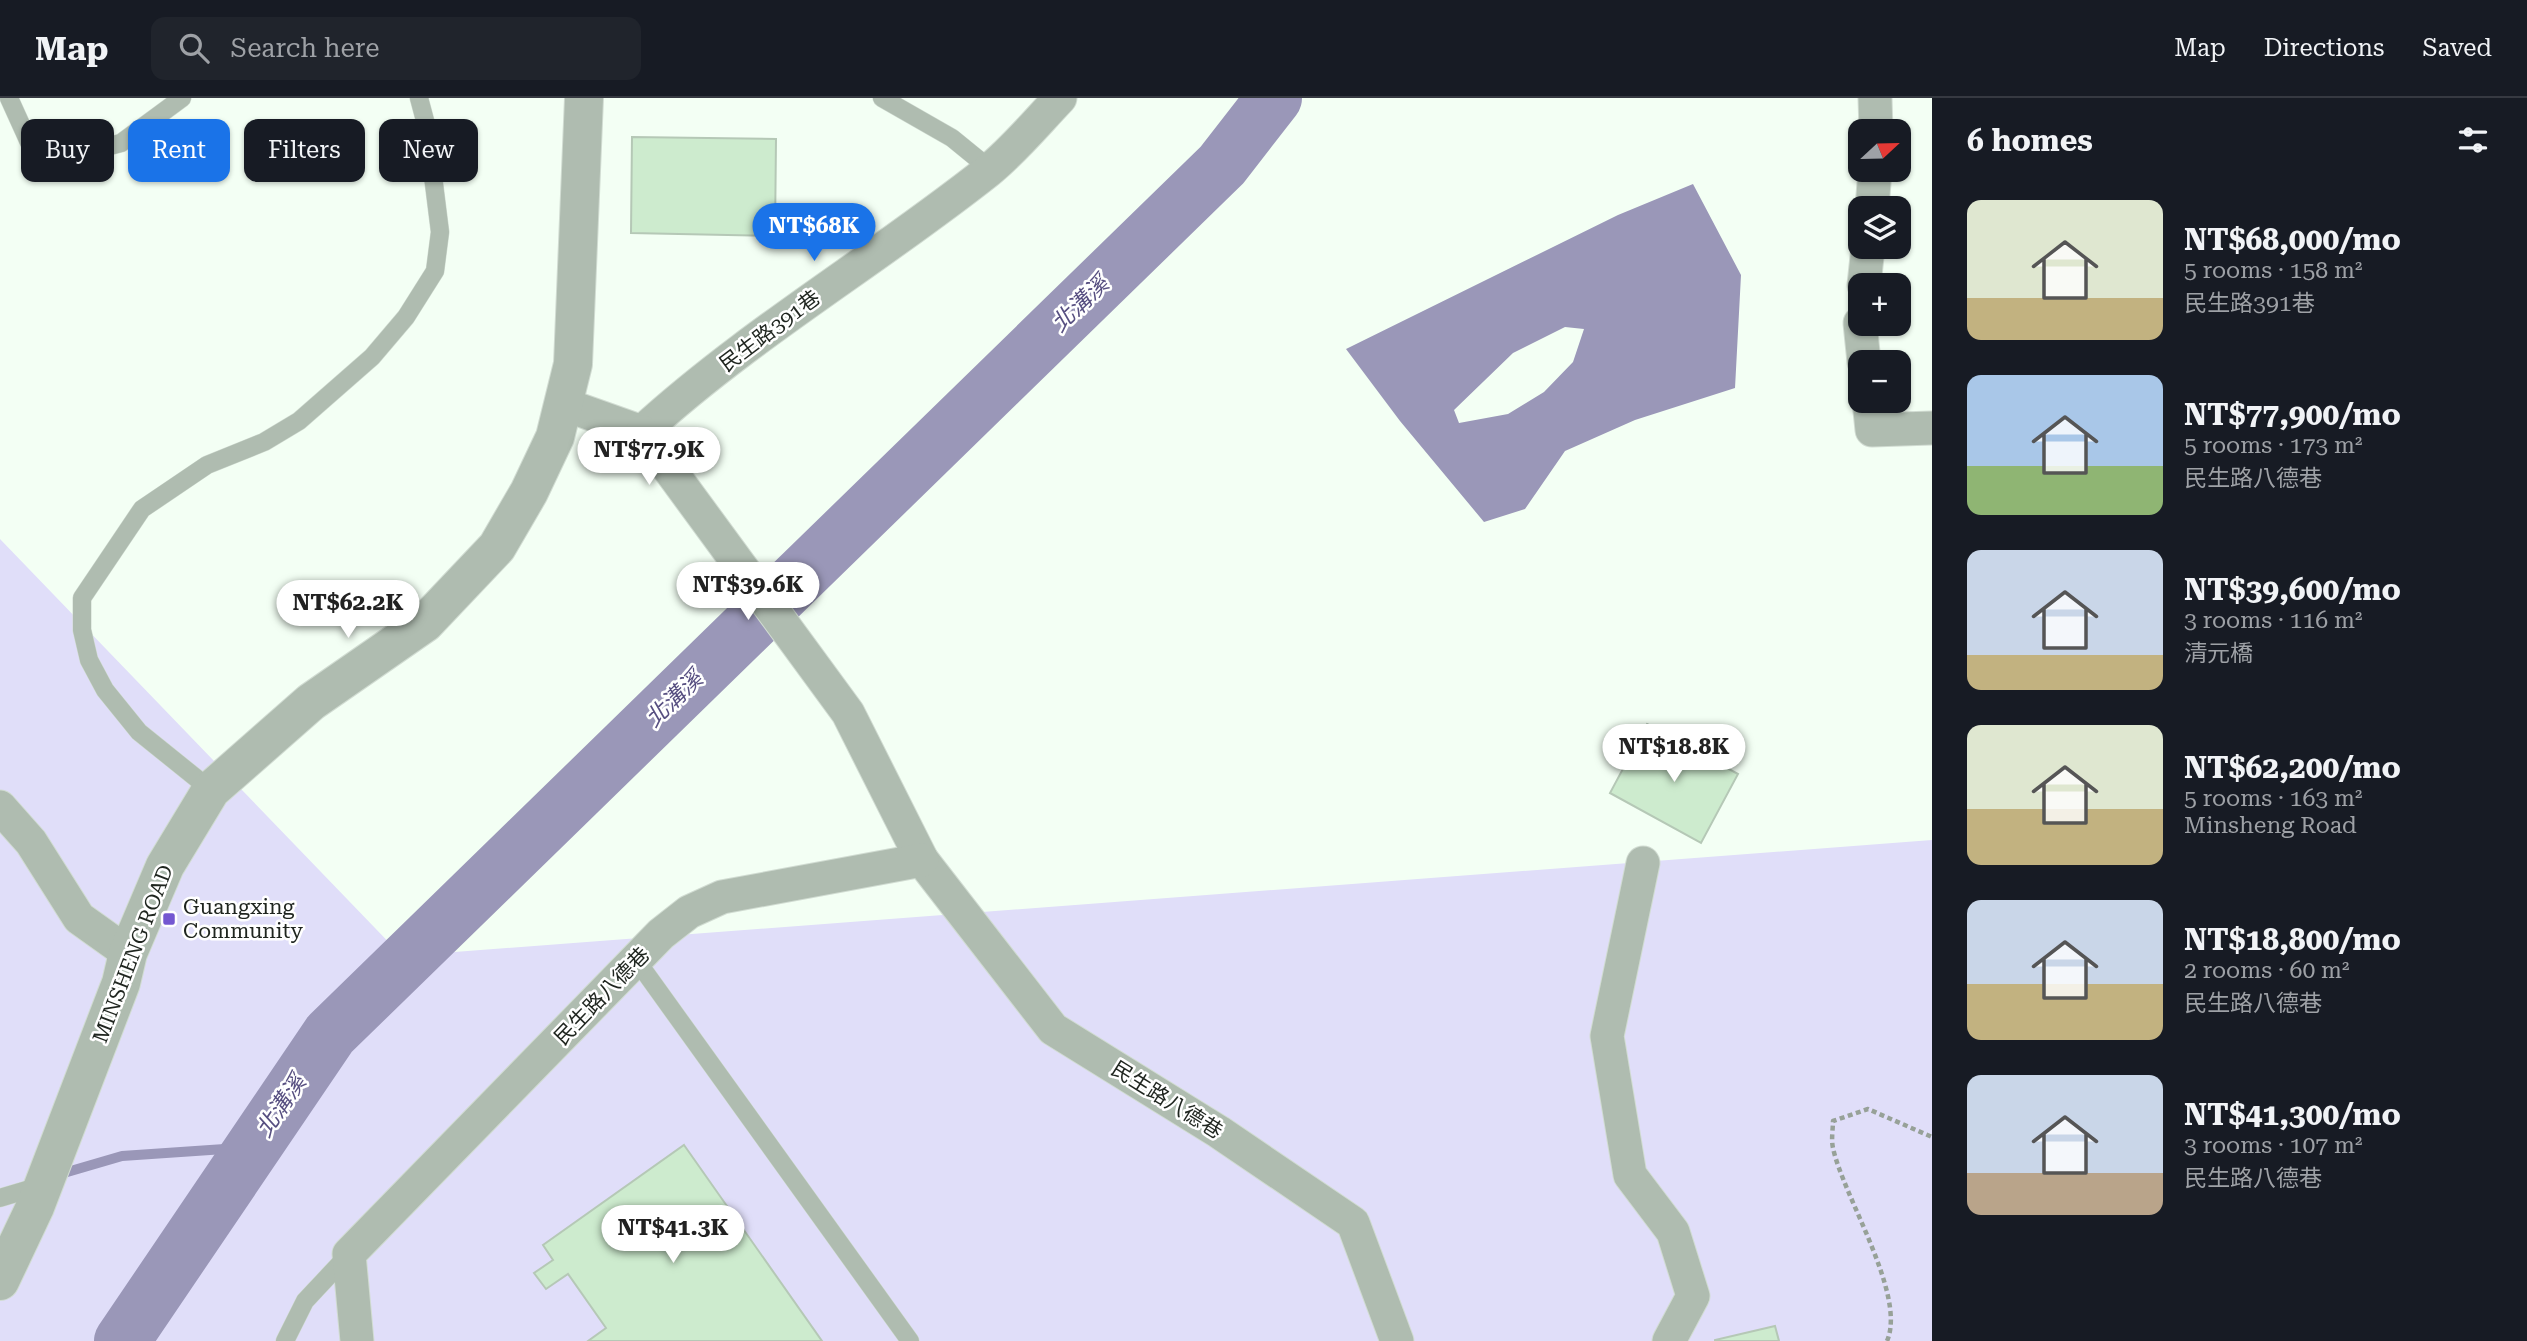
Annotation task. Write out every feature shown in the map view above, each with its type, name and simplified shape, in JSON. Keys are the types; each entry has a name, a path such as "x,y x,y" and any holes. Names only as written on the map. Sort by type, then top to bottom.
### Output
{"street":[{"name":"MINSHENG ROAD","path":"0,1281 48,1175 121,983 128,953 165,866 211,790 311,702 425,623 498,547 529,492 555,437 573,364 584,98"},
{"name":"民生路391巷","path":"642,432 667,409 826,288 990,169 1060,98"},
{"path":"1875,98 1876,119"},
{"path":"563,404 642,432"},
{"path":"1870,413 1872,430 1932,428"},
{"name":"民生路八德巷","path":"642,432 839,701 922,860 1053,1029 1219,1132 1353,1223 1397,1341"},
{"path":"0,807 31,842 79,918 128,953"},
{"name":"民生路八德巷","path":"349,1254 661,934 689,912 722,897 922,860"},
{"path":"1643,863 1607,1036 1630,1175 1674,1232 1693,1296 1668,1341"},
{"path":"349,1254 357,1341"}],"lane":[{"path":"9,98 33,151 71,156 121,143 182,98"},
{"path":"211,790 139,732 105,690 89,660 82,630 82,598 142,509 207,465 264,442 299,421 372,357 405,317 435,271 440,232 427,128 419,98"},
{"path":"882,98 951,138 990,169"},
{"path":"637,961 910,1341"},
{"path":"0,1198 48,1175"},
{"name":"民生路八德巷","path":"285,1341 305,1301 349,1254"}],"path":[{"path":"1887,1341 1891,1331 1884,1280 1832,1146 1833,1121 1868,1109 1932,1137"}],"shaded area":[{"path":"1693,184 1741,275 1735,388 1635,420 1565,451 1525,509 1484,522 1400,421 1346,349 1618,215","holes":["1565,327 1584,329 1573,362 1544,392 1508,414 1459,423 1454,410 1513,353"]},
{"path":"0,539 402,956 1932,840 1932,1341 0,1341"}],"building":[{"path":"632,137 776,139 775,236 631,233"},
{"path":"1647,724 1738,774 1701,843 1610,793"},
{"path":"684,1145 822,1341 588,1341 606,1328 568,1274 546,1289 534,1273 553,1260 543,1245"},
{"path":"1775,1326 1779,1341 1715,1341 1715,1340"}],"waterway":[{"name":"北溝溪","path":"122,1341 330,1034 1222,165 1274,98"},
{"path":"57,1175 122,1156 254,1147"}],"place":[{"name":"Guangxing Community","path":"169,919"}]}
